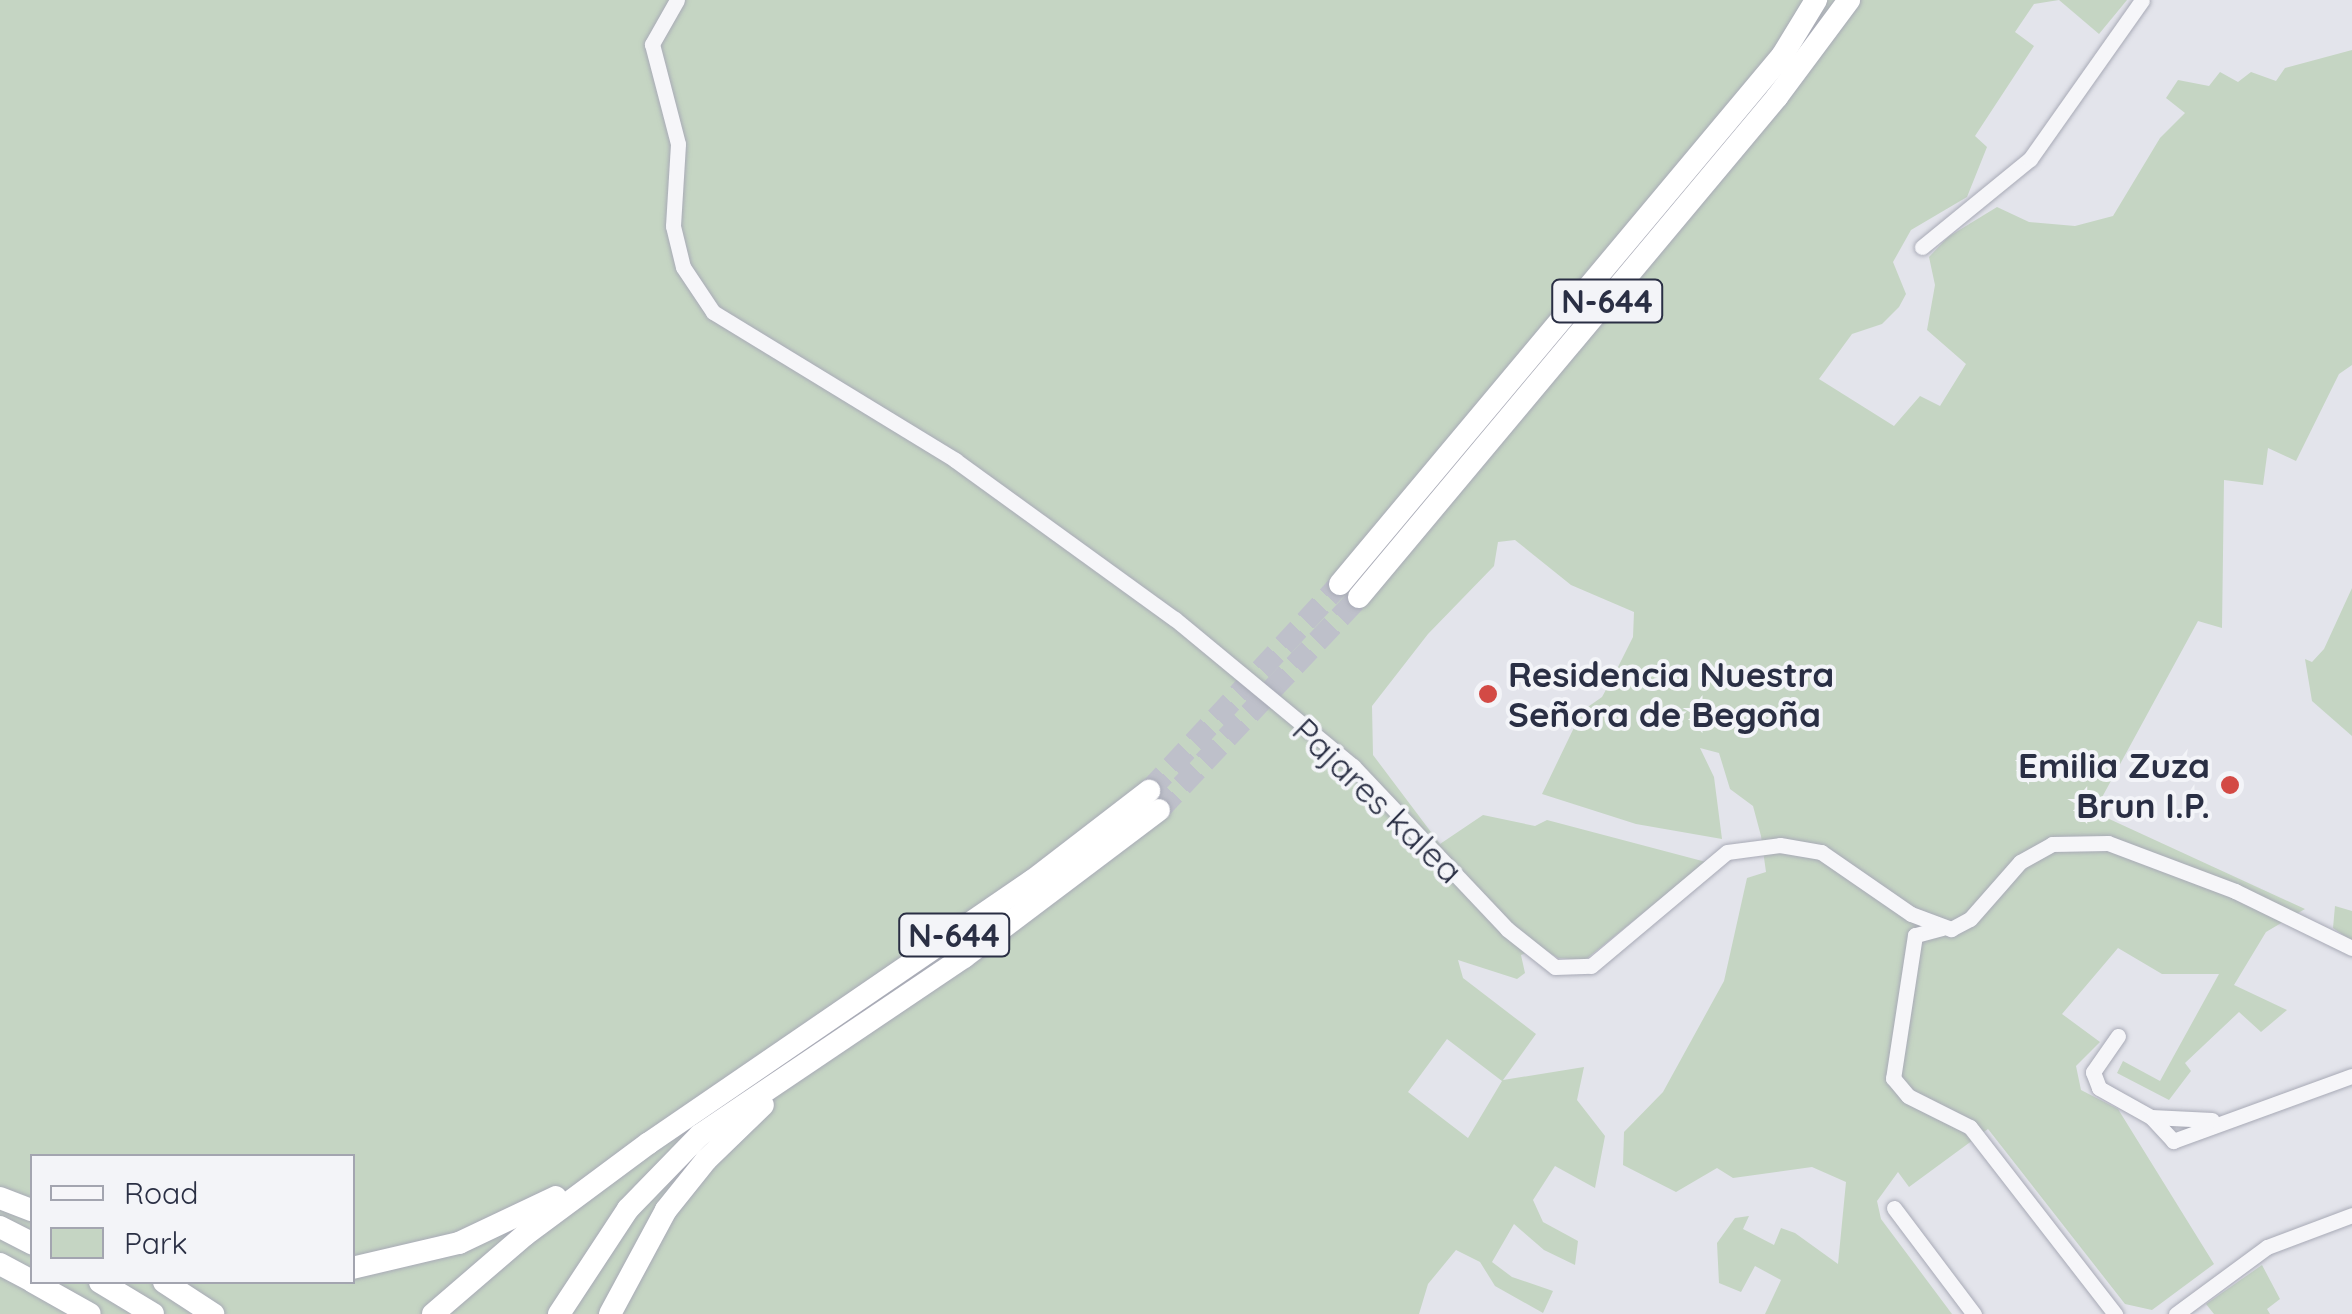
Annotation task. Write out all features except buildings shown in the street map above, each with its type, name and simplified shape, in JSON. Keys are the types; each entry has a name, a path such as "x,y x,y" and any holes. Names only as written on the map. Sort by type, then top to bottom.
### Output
{"highway":[{"name":"N-644","path":"1816,0 1782,56 1349,590 1777,98 1848,0"},
{"name":"N-644","path":"433,1314 525,1235 650,1143 1154,801 964,957 816,1060 706,1160 666,1210 610,1314"},
{"path":"559,1314 606,1238 660,1173 728,1113 816,1060"},
{"name":"N-644","path":"355,1267 406,1258 506,1224 650,1143"},
{"path":"0,1198 30,1209"},
{"path":"0,1227 30,1242"},
{"path":"0,1264 30,1279"},
{"path":"38,1284 90,1314"},
{"path":"103,1284 153,1314"},
{"path":"167,1284 213,1314"}],"street":[{"name":"Pajares kalea","path":"677,0 652,44 678,144 673,226 683,267 713,312 955,460 1175,619 1352,766 1546,961 1564,969 1591,966 1728,852 1762,847 1821,852 1911,914 1950,929"},
{"path":"1922,246 2030,159 2142,0"},
{"path":"1915,936 1950,929 1970,920 2020,862 2052,844 2082,840 2143,852 2352,948"},
{"path":"1911,914 1915,936 1893,1078 1908,1096 1970,1128 2115,1314"},
{"path":"2118,1036 2093,1072 2098,1088 2150,1117 2174,1141 2222,1120 2352,1076"},
{"path":"2150,1117 2222,1120"},
{"path":"1894,1208 1974,1314"},
{"path":"2176,1314 2267,1247 2352,1215"}],"green space":[{"path":"0,0 2059,0 2034,4 2015,32 2034,46 1975,136 1987,147 1967,197 1911,230 1893,262 1906,294 1899,307 1882,324 1852,334 1819,379 1894,426 1920,396 1940,406 1966,364 1927,330 1935,285 1929,257 1948,237 1997,207 2029,222 2075,226 2113,216 2160,138 2185,113 2166,98 2178,80 2209,86 2220,72 2238,82 2251,72 2276,81 2285,68 2352,50 2352,365 2339,374 2296,461 2268,448 2263,485 2224,480 2222,628 2198,621 2094,812 2305,909 2266,932 2234,985 2287,1010 2261,1032 2239,1012 2185,1063 2191,1071 2169,1100 2117,1073 2123,1061 2160,1081 2219,974 2162,974 2118,948 2062,1014 2100,1042 2076,1066 2081,1090 2118,1109 2214,1264 2152,1310 2125,1304 1988,1129 1909,1187 1898,1172 1877,1201 1881,1219 1952,1314 1765,1314 1781,1280 1755,1266 1741,1292 1719,1283 1717,1243 1735,1218 1749,1216 1743,1229 1774,1245 1781,1228 1795,1233 1838,1264 1846,1182 1812,1167 1733,1178 1717,1168 1676,1192 1623,1165 1624,1132 1663,1092 1724,981 1747,878 1766,872 1753,806 1730,789 1719,753 1700,748 1714,777 1722,839 1636,824 1542,794 1582,711 1602,697 1614,675 1633,637 1634,612 1571,585 1515,540 1498,542 1494,566 1428,634 1372,706 1373,755 1440,844 1483,815 1535,826 1547,820 1706,862 1585,960 1558,958 1540,947 1521,955 1525,973 1517,979 1458,960 1463,978 1536,1034 1503,1080 1584,1067 1577,1100 1605,1136 1595,1188 1555,1166 1533,1200 1543,1222 1578,1241 1575,1265 1544,1250 1514,1224 1492,1262 1512,1277 1553,1291 1543,1313 1495,1286 1480,1262 1456,1250 1428,1284 1419,1314 0,1314","holes":["1447,1039 1502,1081 1468,1138 1408,1092"]},
{"path":"2059,0 2127,0 2099,34"},
{"path":"2352,588 2352,736 2312,701 2305,659 2312,662 2324,649"},
{"path":"2335,906 2352,911 2352,941 2333,928"},
{"path":"2262,1265 2280,1299 2267,1309 2270,1314 2214,1314 2206,1304"}],"tunnel":[{"path":"1149,791 1340,584"},
{"path":"1159,810 1359,597"}],"place":[{"name":"Residencia Nuestra Señora de Begoña","path":"1488,694"},
{"name":"Emilia Zuza Brun I.P.","path":"2230,785"}]}
